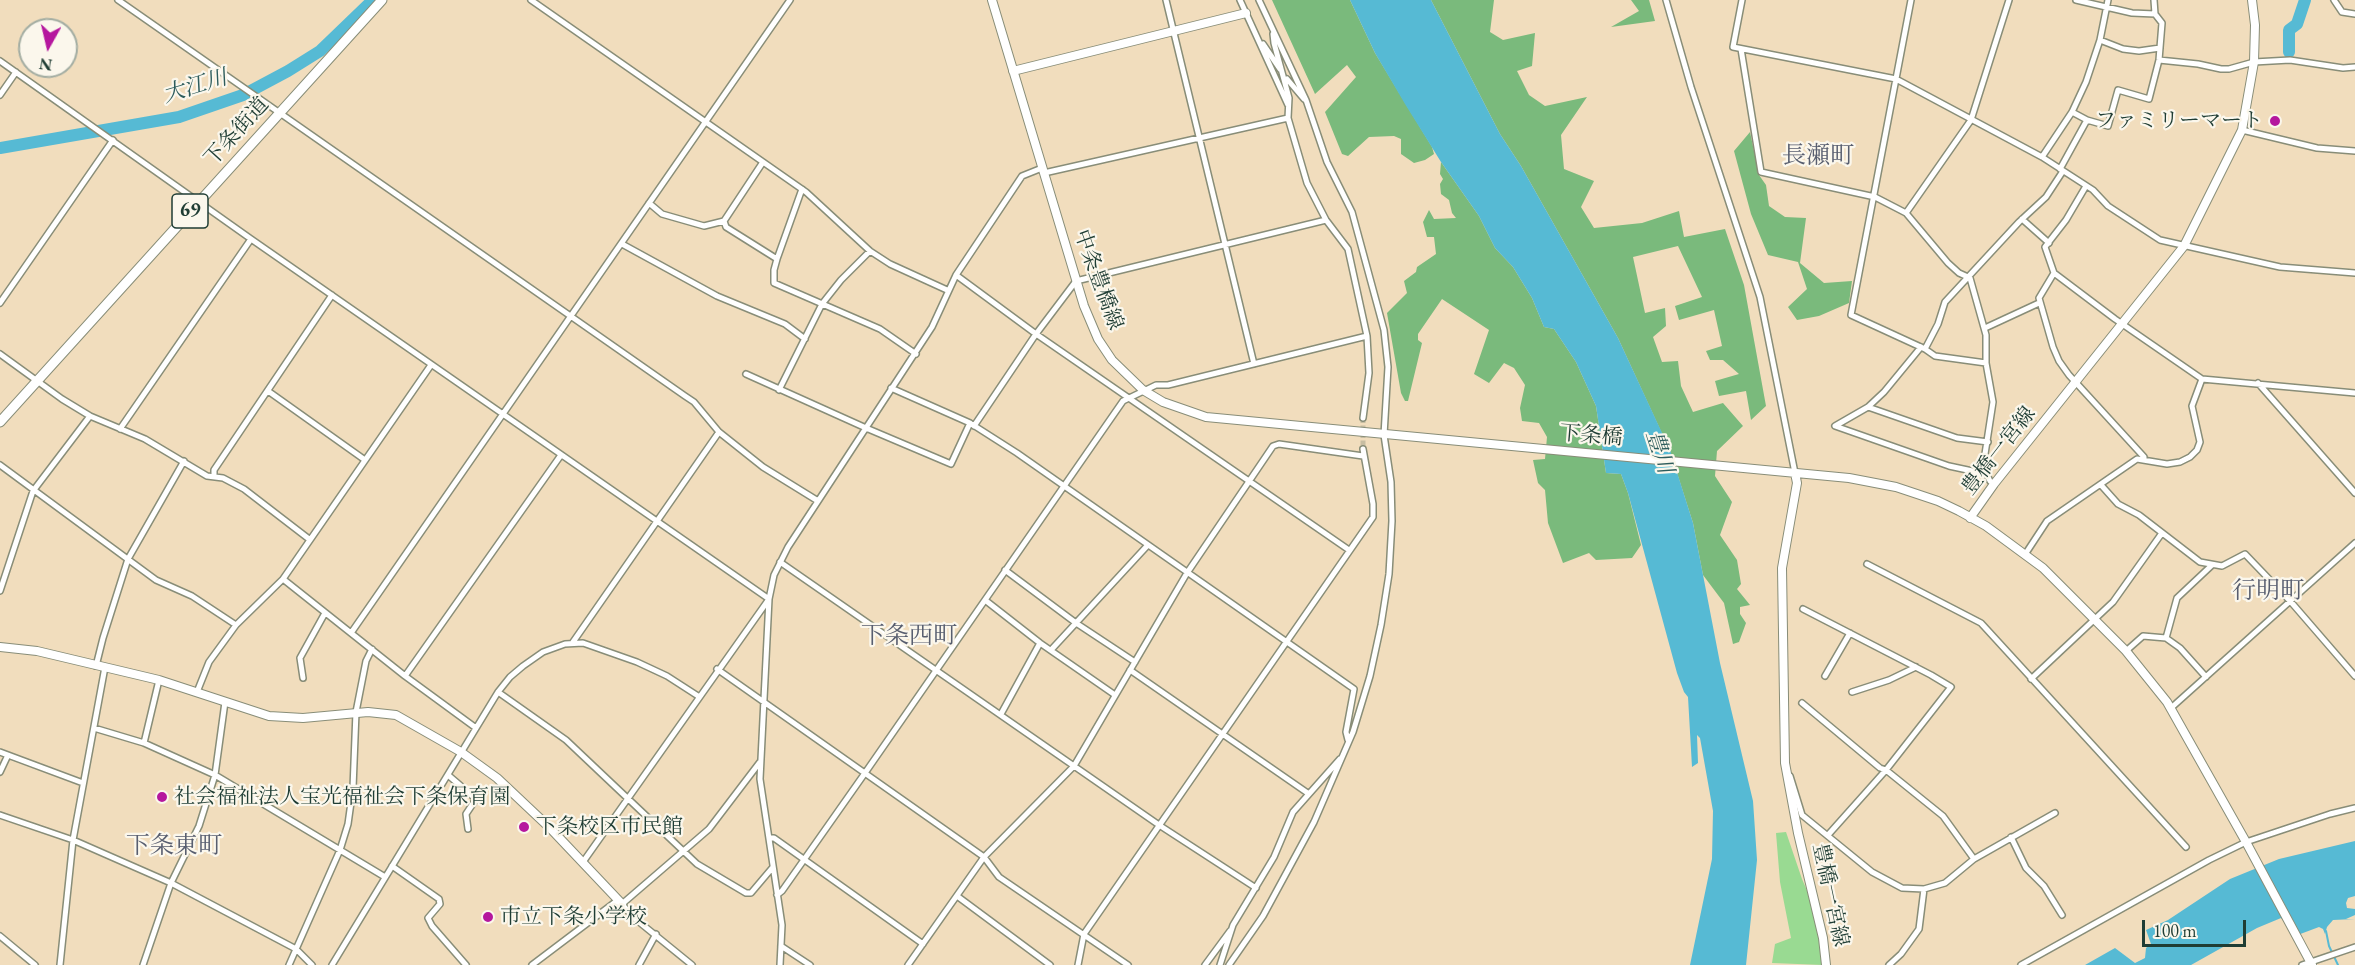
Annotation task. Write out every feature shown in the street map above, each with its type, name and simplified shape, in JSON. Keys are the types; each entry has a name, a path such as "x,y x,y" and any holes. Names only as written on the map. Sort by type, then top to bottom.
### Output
{"main road":[{"name":"下条街道","path":"0,422 278,112 382,0"},
{"name":"中条豊橋線","path":"992,0 1084,306 1098,339 1112,360 1143,390 1163,402 1206,417 1384,435"},
{"name":"豊橋一宮線","path":"1826,965 1823,938 1798,834 1785,763 1782,568 1797,483 1795,473 1849,478 1896,487 1938,501 1970,518 1994,484 2184,246 2242,130 2254,62 2255,25 2252,0"},
{"path":"1013,71 1246,13"},
{"name":"下条橋","path":"1384,435 1795,473"},
{"path":"1970,518 2026,554 2126,651 2171,708 2247,844 2306,963"},
{"path":"0,647 37,651 159,680 252,711 284,718 356,712 383,712 396,715 461,752 497,778 583,862 620,902"}],"street":[{"path":"118,0 694,402 719,432 763,467 818,501"},
{"path":"531,0 802,189 870,251 890,264 947,290"},
{"path":"351,633 790,0"},
{"path":"1166,0 1254,364"},
{"path":"1240,0 1290,109"},
{"path":"1229,965 1263,916 1314,822 1344,756 1370,676 1389,574 1391,482 1384,435 1388,367 1383,330 1352,212 1327,162 1305,100 1259,0"},
{"path":"1666,0 1691,87 1760,297 1795,473"},
{"path":"1742,0 1733,47 1896,79 2042,157 2086,186 2108,206 2160,240 2280,267 2355,273"},
{"path":"1911,0 1851,315 1923,348 1935,356 1986,363"},
{"path":"1906,213 1971,120 1992,60 2009,0"},
{"path":"2076,0 2132,13 2155,14"},
{"path":"2042,157 2072,112 2100,40 2108,0"},
{"path":"2072,112 2086,120 2108,126 2118,90 2149,99 2159,60 2162,22 2155,14 2154,0"},
{"path":"2334,0 2342,12 2355,14"},
{"path":"1274,31 1274,43 1284,76 1290,109 1288,118 1307,183 1326,220 1348,249 1367,336 1369,373 1363,418"},
{"path":"1255,32 1284,76 1299,96 1305,100"},
{"path":"2100,40 2123,49 2139,51 2160,48"},
{"path":"1741,48 1761,172 1875,197 1906,213 1948,263 1959,273 1970,278 1985,328 1986,363 1993,402 1988,442 1983,456 1984,471 1994,484"},
{"path":"2159,60 2229,69 2254,62 2290,60 2343,68 2355,67"},
{"path":"0,61 250,239 769,599"},
{"path":"0,95 16,72"},
{"path":"780,965 782,925 760,778 769,599 774,575 780,562 891,388 916,354 932,327 947,290 1022,176 1288,118"},
{"path":"1984,471 1977,472 1948,466 1835,426 1868,407 1923,348 1938,324 1946,302 1967,276 2046,197 2086,120"},
{"path":"2242,130 2317,148 2355,151"},
{"path":"0,303 113,140"},
{"path":"649,203 662,214 704,226 724,221 763,162"},
{"path":"2086,186 2066,220 2045,247 2055,273 2122,324 2202,379 2355,393"},
{"path":"802,189 777,259 774,283 880,329 916,354"},
{"path":"2022,219 2049,243"},
{"path":"746,374 951,464 972,424 1076,281 1326,220"},
{"path":"724,221 726,227 777,259"},
{"path":"120,429 250,239"},
{"path":"622,244 717,296 785,324 805,339"},
{"path":"779,390 822,304 841,280 870,251"},
{"path":"2055,273 2039,298 2039,303 2056,355 2076,383 2145,457 2144,459"},
{"path":"956,275 1036,334 1349,550"},
{"path":"214,476 214,470 332,295"},
{"path":"1985,328 2039,303"},
{"path":"777,895 865,773 1123,401 1156,385 1168,385 1367,336"},
{"path":"0,354 90,416 152,442 207,476 223,478 244,489 309,539"},
{"path":"197,692 209,662 236,625 283,579 431,365"},
{"path":"2026,554 2048,521 2137,459 2167,464 2181,462 2197,450 2200,442 2192,406 2202,379"},
{"path":"2258,383 2355,493"},
{"path":"891,388 972,424 1353,689 1346,732 1348,740"},
{"path":"268,391 365,460"},
{"path":"1868,407 1957,438 1988,442"},
{"path":"0,591 33,491 90,416"},
{"path":"573,642 719,432"},
{"path":"908,965 984,856 1074,766 1187,573 1273,446 1279,444 1363,452 1373,504 1373,518 1084,934 1078,965"},
{"path":"405,676 561,455"},
{"path":"60,965 73,840 94,728 103,638 128,559 184,461"},
{"path":"0,465 156,580 192,596 236,625"},
{"path":"2101,485 2118,504 2139,515 2200,562 2211,566 2222,566 2245,554 2291,602 2355,676"},
{"path":"2031,679 2113,602 2162,533"},
{"path":"2171,708 2355,543"},
{"path":"1051,650 1148,546"},
{"path":"780,562 1158,825 1256,888"},
{"path":"1868,564 1981,623 2186,848"},
{"path":"2166,638 2177,598 2211,566"},
{"path":"1005,570 1076,623 1135,662"},
{"path":"283,579 405,676 476,728"},
{"path":"583,862 717,669 769,599"},
{"path":"985,600 1040,643 1114,695"},
{"path":"1803,609 1951,687 1886,770 1828,835"},
{"path":"303,678 300,658 325,613"},
{"path":"1825,676 1850,633"},
{"path":"2126,651 2143,636 2166,638 2180,648 2206,676"},
{"path":"332,965 498,692 510,677 536,657 573,642 597,647 638,662 667,676 698,696"},
{"path":"1001,714 1040,643"},
{"path":"289,965 340,850 348,824 353,788 356,712 366,661 372,649"},
{"path":"1852,692 1889,680 1916,667"},
{"path":"717,669 984,856 999,877 1128,965"},
{"path":"1130,670 1309,794"},
{"path":"144,743 159,680"},
{"path":"498,692 566,740 697,864 746,893 751,893 773,867"},
{"path":"143,965 171,883 198,826 215,775 225,702"},
{"path":"1803,703 1880,768 1886,770 1943,816 1974,859"},
{"path":"94,728 144,743 215,775 385,877"},
{"path":"0,752 83,783"},
{"path":"0,772 8,755"},
{"path":"1204,965 1226,938 1256,888 1274,857 1293,813 1344,756"},
{"path":"532,965 620,902 709,829 761,760"},
{"path":"1785,763 1802,815 1872,872 1902,888 1924,889 1945,884 1974,859 2055,813"},
{"path":"448,775 476,799 466,814 468,829"},
{"path":"2021,965 2209,860 2247,844 2355,808"},
{"path":"0,814 73,840 171,883 296,949 312,965"},
{"path":"2010,837 2026,868 2044,886 2061,915"},
{"path":"769,838 774,838 923,944"},
{"path":"392,866 439,899 440,904 428,918 432,926 466,965"},
{"path":"1889,965 1901,954 1919,929 1924,889"},
{"path":"957,896 1050,965"},
{"path":"620,902 633,916 692,965"},
{"path":"1220,965 1233,925"},
{"path":"639,965 656,934"},
{"path":"0,936 35,965"},
{"path":"781,946 810,965"},
{"path":"2306,963 2355,947"}],"green space":[{"path":"1272,0 1350,0 1375,53 1432,147 1434,154 1414,163 1401,154 1401,139 1394,136 1369,137 1348,156 1342,154 1325,112 1356,77 1347,65 1315,94"},
{"path":"1431,0 1494,0 1490,32 1503,40 1535,33 1532,66 1517,71 1529,95 1545,106 1587,97 1561,135 1564,169 1594,181 1581,207 1594,228 1642,223 1679,211 1684,237 1725,229 1744,285 1766,406 1751,420 1746,391 1719,396 1715,381 1739,374 1723,360 1710,360 1706,351 1722,346 1714,310 1679,320 1675,306 1702,297 1678,246 1633,257 1645,313 1665,308 1666,326 1653,337 1662,362 1678,361 1681,386 1693,412 1723,403 1743,426 1717,451 1715,476 1732,502 1720,535 1737,560 1741,584 1737,589 1750,605 1740,607 1740,614 1746,623 1739,642 1733,644 1724,603 1703,575 1693,523 1670,451 1618,338 1521,166 1500,134"},
{"path":"1631,0 1649,0 1655,21 1611,27 1639,11"},
{"path":"1750,132 1759,175 1766,185 1769,206 1785,217 1806,218 1800,263 1824,283 1852,281 1849,303 1819,316 1797,320 1788,307 1807,289 1798,262 1768,255 1751,214 1734,151"},
{"path":"1441,162 1479,216 1495,248 1513,267 1532,298 1544,327 1554,329 1576,362 1596,406 1606,473 1621,474 1628,493 1641,545 1632,558 1596,560 1589,553 1563,563 1548,523 1545,490 1538,483 1533,460 1545,459 1547,437 1539,423 1522,421 1520,408 1525,385 1514,368 1504,363 1489,383 1474,374 1489,330 1442,299 1418,334 1418,340 1422,343 1408,401 1405,401 1401,393 1387,313 1407,293 1404,281 1416,272 1417,267 1436,254 1434,237 1427,237 1423,222 1429,210 1434,219 1456,218 1452,213 1449,200 1441,194 1440,184 1443,179 1440,174"},
{"path":"1786,832 1815,909 1823,965 1772,963 1775,944 1791,938 1780,882 1776,833"}],"water":[{"name":"豊川","path":"1350,0 1431,0 1500,134 1521,166 1618,338 1670,450 1693,523 1720,663 1753,801 1757,860 1746,965 1690,965 1712,859 1713,811 1700,738 1697,735 1698,763 1692,767 1688,697 1677,673 1628,493 1621,474 1606,473 1596,406 1576,362 1554,329 1544,327 1532,298 1513,267 1495,248 1479,216 1441,162 1405,104 1375,53"},
{"path":"2355,841 2355,896 2348,898 2346,903 2347,908 2355,909 2355,915 2346,919 2355,919 2333,920 2325,934 2319,927 2295,936 2281,918 2257,928 2191,965 2085,965 2115,948 2135,963 2145,958 2146,948 2151,944 2146,930 2168,920 2230,879 2279,859"}],"waterway":[{"name":"大江川","path":"0,148 179,117 243,95 320,51 373,0"},
{"path":"2289,52 2289,30 2297,24 2305,0"},
{"path":"2326,931 2329,946 2338,965"}],"tunnel":[{"path":"1363,418 1363,449"}],"place":[{"name":"ファミリーマート","path":"2275,121"},
{"name":"社会福祉法人宝光福祉会下条保育園","path":"162,797"},
{"name":"下条校区市民館","path":"524,827"},
{"name":"市立下条小学校","path":"488,917"}],"district":[{"name":"長瀬町","path":"1818,156"},
{"name":"行明町","path":"2268,591"},
{"name":"下条西町","path":"909,636"},
{"name":"下条東町","path":"174,846"}]}
